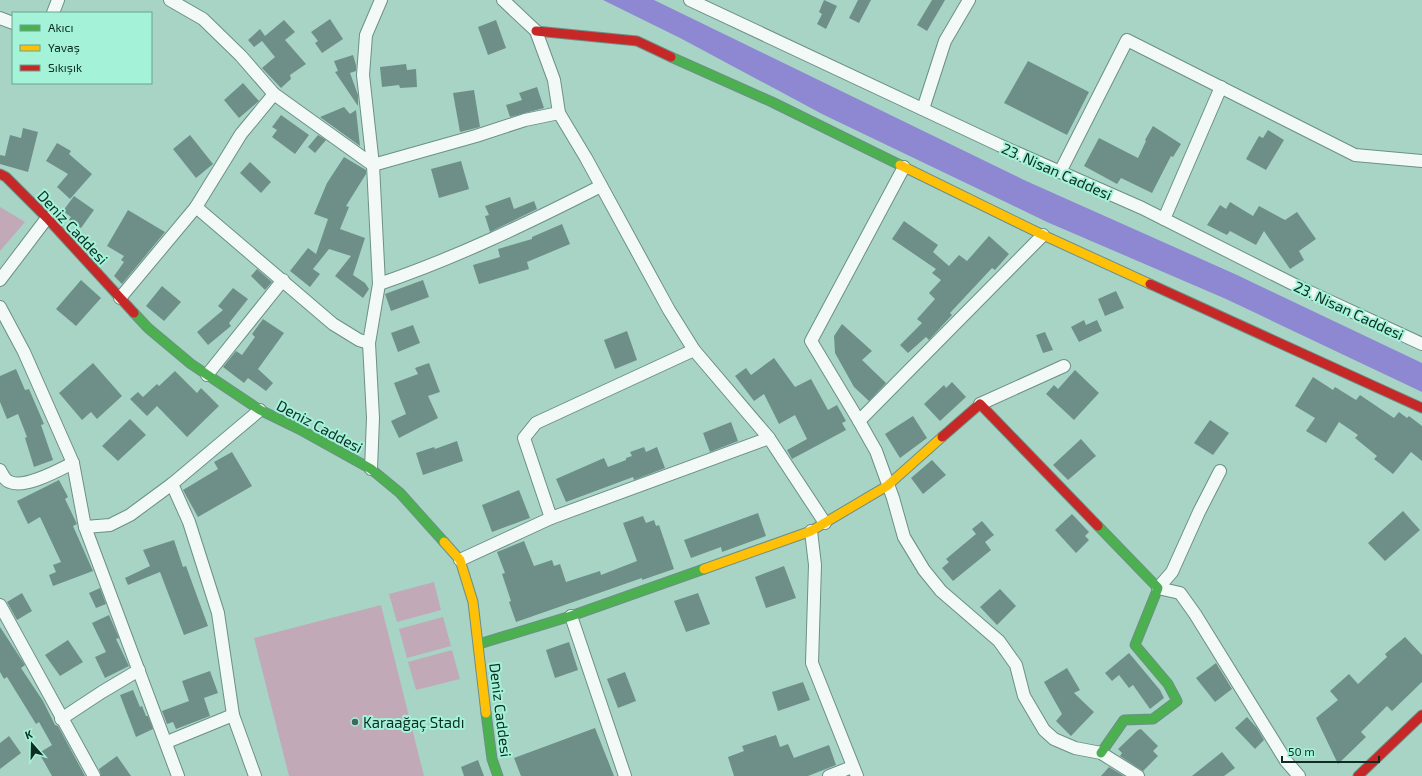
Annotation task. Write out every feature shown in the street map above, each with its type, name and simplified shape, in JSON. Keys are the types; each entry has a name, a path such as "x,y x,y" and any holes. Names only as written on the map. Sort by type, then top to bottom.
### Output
{"street":[{"path":"52,12 58,0"},
{"path":"170,0 203,19 241,56 274,94 373,165"},
{"path":"371,469 373,418 369,343 378,284 373,165 363,75 366,35 381,0"},
{"path":"503,0 536,31 554,80 559,113 586,158 669,310 694,350 769,438 826,523"},
{"name":"23. Nisan Caddesi","path":"690,0 922,109 1164,219 1301,288 1422,344"},
{"path":"922,109 945,41 969,0"},
{"path":"0,18 12,22"},
{"path":"536,31 637,41 772,102 1043,235 1422,408"},
{"path":"1060,172 1127,40 1355,155 1422,161"},
{"path":"1164,219 1221,87"},
{"path":"120,298 196,207 241,134 274,94"},
{"path":"373,165 476,136 525,120 559,113"},
{"path":"904,167 811,341 876,451 887,486 893,498 904,537 924,570 941,591 999,641 1016,666 1024,696 1044,730 1054,739 1075,748 1101,753 1138,776"},
{"name":"Deniz Caddesi","path":"0,174 6,177 47,218 148,328 191,364 260,410 299,429 371,469 400,493 460,560 473,602 492,759 498,776"},
{"path":"378,284 445,260 536,219 601,186"},
{"path":"196,207 333,324 359,340 369,343"},
{"path":"0,280 47,218"},
{"path":"859,421 1043,235"},
{"path":"207,375 283,280"},
{"path":"0,307 24,352 73,463 85,526 178,776"},
{"path":"551,518 524,438 536,423 694,350"},
{"path":"479,644 571,616 811,531 887,486 980,404 1064,366"},
{"path":"980,404 1158,588 1180,593 1195,614 1286,761 1300,776"},
{"path":"85,526 110,525 130,515 172,484 260,410"},
{"path":"460,560 551,518 769,438"},
{"path":"0,470 5,479 11,483 31,482 73,463"},
{"path":"1101,753 1124,720 1153,719 1177,701 1168,684 1135,645 1158,588 1172,572 1199,512 1220,471"},
{"path":"172,484 189,522 218,613 233,715 255,776"},
{"path":"811,531 815,565 812,663 855,771 829,776"},
{"path":"0,605 38,671 61,719 94,776"},
{"path":"571,616 625,776"},
{"path":"61,719 139,670"},
{"path":"166,742 233,715"},
{"path":"1358,776 1422,716"}],"shaded area":[{"path":"603,0 654,0 1024,180 1237,275 1422,363 1422,392 1226,299 1047,222 822,114 682,39"},
{"path":"0,207 25,222 0,251"},
{"path":"434,582 441,610 397,622 389,594"},
{"path":"381,605 424,776 289,776 254,638"},
{"path":"443,617 451,646 407,658 399,629"},
{"path":"452,650 460,679 416,690 408,662"}],"building":[{"path":"824,0 837,6 826,29 817,24 822,14 819,12"},
{"path":"858,0 871,0 859,23 849,18"},
{"path":"932,0 945,0 927,31 917,25"},
{"path":"330,19 343,39 322,53 315,43 318,41 311,32"},
{"path":"284,20 295,32 285,40 306,64 290,75 291,79 281,88 262,68 275,57 262,41 254,47 248,40 260,29 265,36"},
{"path":"496,20 506,48 488,55 478,27"},
{"path":"353,55 356,71 350,73 358,95 358,106 335,72 338,71 334,61"},
{"path":"1028,61 1089,92 1067,135 1004,103"},
{"path":"406,64 407,70 416,69 417,87 400,88 399,85 382,87 380,67"},
{"path":"243,83 259,101 239,118 224,100"},
{"path":"537,87 544,108 510,117 506,105 522,100 519,93"},
{"path":"474,90 480,127 460,132 453,93"},
{"path":"344,107 350,114 356,110 360,146 320,117"},
{"path":"281,115 309,135 295,154 272,137 277,130 272,127"},
{"path":"1153,126 1181,144 1173,157 1171,156 1152,193 1121,178 1117,184 1084,166 1099,138 1138,158 1146,141 1145,140"},
{"path":"23,128 38,132 28,172 0,164 0,155 5,156 10,135 21,138"},
{"path":"1268,130 1284,140 1266,170 1246,159 1259,136 1263,138"},
{"path":"190,135 213,164 196,178 173,149"},
{"path":"318,135 326,140 315,153 308,147"},
{"path":"57,143 71,151 69,154 92,174 70,199 57,187 68,174 46,161"},
{"path":"344,157 366,170 366,174 346,206 349,207 340,229 365,238 353,275 365,283 369,289 363,298 335,276 351,256 329,249 313,269 320,274 310,287 290,271 308,248 316,254 328,219 314,214 327,183"},
{"path":"461,161 469,189 439,198 431,169"},
{"path":"250,162 271,182 261,193 240,173"},
{"path":"74,196 94,210 81,228 69,220 71,217 63,211"},
{"path":"510,197 514,209 534,201 537,209 490,232 485,216 489,215 485,206"},
{"path":"1230,202 1253,216 1259,206 1285,220 1297,212 1316,239 1299,251 1304,260 1290,269 1264,231 1256,245 1230,231 1227,235 1207,225 1220,205 1226,209"},
{"path":"128,210 165,232 122,284 114,276 124,262 121,260 124,256 107,246"},
{"path":"904,221 938,245 933,252 949,266 959,255 967,261 989,236 1009,254 995,270 992,268 950,313 952,315 929,340 926,337 908,353 900,345 922,323 917,319 935,299 929,293 941,280 932,273 936,269 892,239"},
{"path":"562,224 570,244 527,262 529,269 479,284 473,265 500,257 498,249 532,239 532,237"},
{"path":"257,269 272,282 265,290 251,276"},
{"path":"81,280 101,298 76,326 56,309"},
{"path":"423,280 429,297 391,311 385,294"},
{"path":"162,286 181,302 164,321 146,306"},
{"path":"233,288 248,299 229,323 231,326 208,345 197,332 223,310 218,306"},
{"path":"1116,291 1124,308 1105,316 1098,299"},
{"path":"263,319 284,333 258,369 273,383 266,391 248,378 244,383 223,367 236,351 242,355 255,337 252,334"},
{"path":"1084,320 1086,325 1097,320 1102,331 1079,342 1071,327"},
{"path":"842,324 872,351 862,360 886,383 869,401 854,387 835,353 834,336"},
{"path":"413,325 420,343 398,352 391,333"},
{"path":"627,331 637,360 615,369 604,340"},
{"path":"1045,332 1053,350 1043,353 1036,335"},
{"path":"774,358 795,387 811,379 828,410 837,405 846,421 842,423 846,430 792,459 787,450 807,439 795,415 779,424 764,394 754,401 735,376 746,368 751,375"},
{"path":"93,363 122,396 97,419 91,412 82,420 59,393"},
{"path":"429,363 440,392 428,396 438,418 399,438 391,421 406,414 394,383 418,374 415,368"},
{"path":"16,369 25,390 29,389 44,424 41,425 53,460 34,467 25,438 27,437 18,414 7,419 0,402 0,376"},
{"path":"1075,370 1099,393 1074,420 1046,394 1054,385 1058,389"},
{"path":"175,371 197,393 201,388 219,406 187,437 157,406 147,416 130,399 138,392 143,397 157,384 159,386"},
{"path":"1313,377 1333,390 1335,387 1356,400 1360,395 1394,418 1399,412 1407,418 1409,416 1422,426 1422,461 1411,452 1393,474 1374,459 1377,456 1355,438 1358,435 1339,422 1326,443 1306,431 1315,418 1295,406"},
{"path":"952,382 966,397 940,421 924,404 944,385 946,388"},
{"path":"913,416 927,438 900,458 885,434"},
{"path":"130,419 146,435 118,461 102,446"},
{"path":"1210,420 1229,433 1213,455 1194,443"},
{"path":"731,422 738,441 710,452 703,433"},
{"path":"1081,439 1096,456 1068,480 1053,465"},
{"path":"457,441 463,461 423,475 416,453 434,447 435,449"},
{"path":"644,447 646,452 657,447 665,468 634,480 633,477 566,502 556,479 604,458 608,467 626,460 626,458 632,456 630,452"},
{"path":"232,452 252,486 198,517 183,490 218,469 214,462"},
{"path":"932,460 946,475 923,494 911,478"},
{"path":"59,480 68,497 65,499 77,524 73,526 93,571 53,586 49,575 56,572 53,565 61,562 40,517 28,524 17,501"},
{"path":"519,490 530,518 492,532 482,505"},
{"path":"1403,511 1420,530 1385,561 1368,543"},
{"path":"758,513 766,536 722,552 721,547 691,558 684,540"},
{"path":"1072,514 1089,532 1085,536 1089,540 1076,553 1055,530"},
{"path":"643,516 646,523 654,520 656,526 659,525 674,569 642,580 642,578 516,622 502,574 505,573 497,552 524,541 534,566 552,560 554,566 560,564 566,582 600,571 601,575 637,561 623,523"},
{"path":"982,521 994,535 985,542 991,550 953,581 942,568 949,562 946,559 976,534 972,529"},
{"path":"174,540 183,567 186,566 208,626 184,635 160,572 128,585 125,578 150,566 143,550"},
{"path":"784,566 796,598 766,608 755,577"},
{"path":"100,588 106,604 96,608 89,593"},
{"path":"1000,589 1016,606 997,625 980,607"},
{"path":"22,593 32,611 17,620 7,602"},
{"path":"698,593 710,624 686,632 674,601"},
{"path":"109,615 119,638 116,639 129,666 105,678 95,657 106,652 92,623"},
{"path":"0,627 25,665 21,668 43,701 55,725 58,726 85,776 52,776 39,753 52,745 39,722 36,724 7,677 4,679 0,672"},
{"path":"1405,637 1422,655 1422,682 1392,711 1387,706 1361,732 1366,737 1338,764 1316,718 1338,700 1330,691 1349,674 1358,684 1387,657 1385,654"},
{"path":"68,640 83,662 60,676 45,655"},
{"path":"569,642 578,670 555,678 546,650"},
{"path":"1129,653 1160,690 1164,698 1150,709 1133,685 1129,688 1119,675 1112,681 1105,673"},
{"path":"1216,663 1232,689 1215,702 1196,678"},
{"path":"1067,668 1080,690 1074,693 1094,712 1071,736 1056,721 1062,714 1044,682"},
{"path":"210,671 218,693 204,698 210,716 176,729 173,722 167,724 162,711 189,701 182,681"},
{"path":"625,672 636,701 618,708 607,679"},
{"path":"803,682 810,700 778,711 772,692"},
{"path":"133,690 140,707 142,706 146,716 148,716 153,729 136,737 120,695"},
{"path":"1247,717 1257,728 1264,740 1255,749 1235,728"},
{"path":"595,728 614,776 521,776 514,758"},
{"path":"1141,729 1158,746 1153,751 1158,756 1143,771 1120,756 1122,753 1118,749 1138,730"},
{"path":"776,735 780,747 788,744 794,758 829,745 836,765 808,776 734,776 728,757 744,751 742,746"},
{"path":"9,736 21,753 0,769 0,743"},
{"path":"1222,752 1235,768 1224,776 1192,776"},
{"path":"117,756 131,776 101,776 99,769"},
{"path":"478,760 484,776 464,776 461,767"},
{"path":"1109,767 1124,776 1101,776"}],"traffic: fast":[{"path":"671,57 772,102 900,165"},
{"path":"134,313 148,328 191,364 260,410 299,429 371,469 400,493 444,542"},
{"path":"1098,526 1158,588 1135,645 1168,684 1177,701 1153,719 1124,720 1101,753"},
{"path":"479,644 571,616 704,569"},
{"path":"486,713 492,759 498,776"}],"traffic: slow":[{"path":"900,165 1043,235 1150,284"},
{"path":"704,569 811,531 887,486 942,437"},
{"path":"444,542 460,560 473,602 486,713"}],"traffic: jam":[{"path":"536,31 637,41 671,57"},
{"path":"0,174 6,177 47,218 134,313"},
{"path":"1150,284 1422,408"},
{"path":"942,437 980,404 1098,526"},
{"path":"1358,776 1422,715"}],"place":[{"name":"Karaağaç Stadı","path":"355,722"}]}
